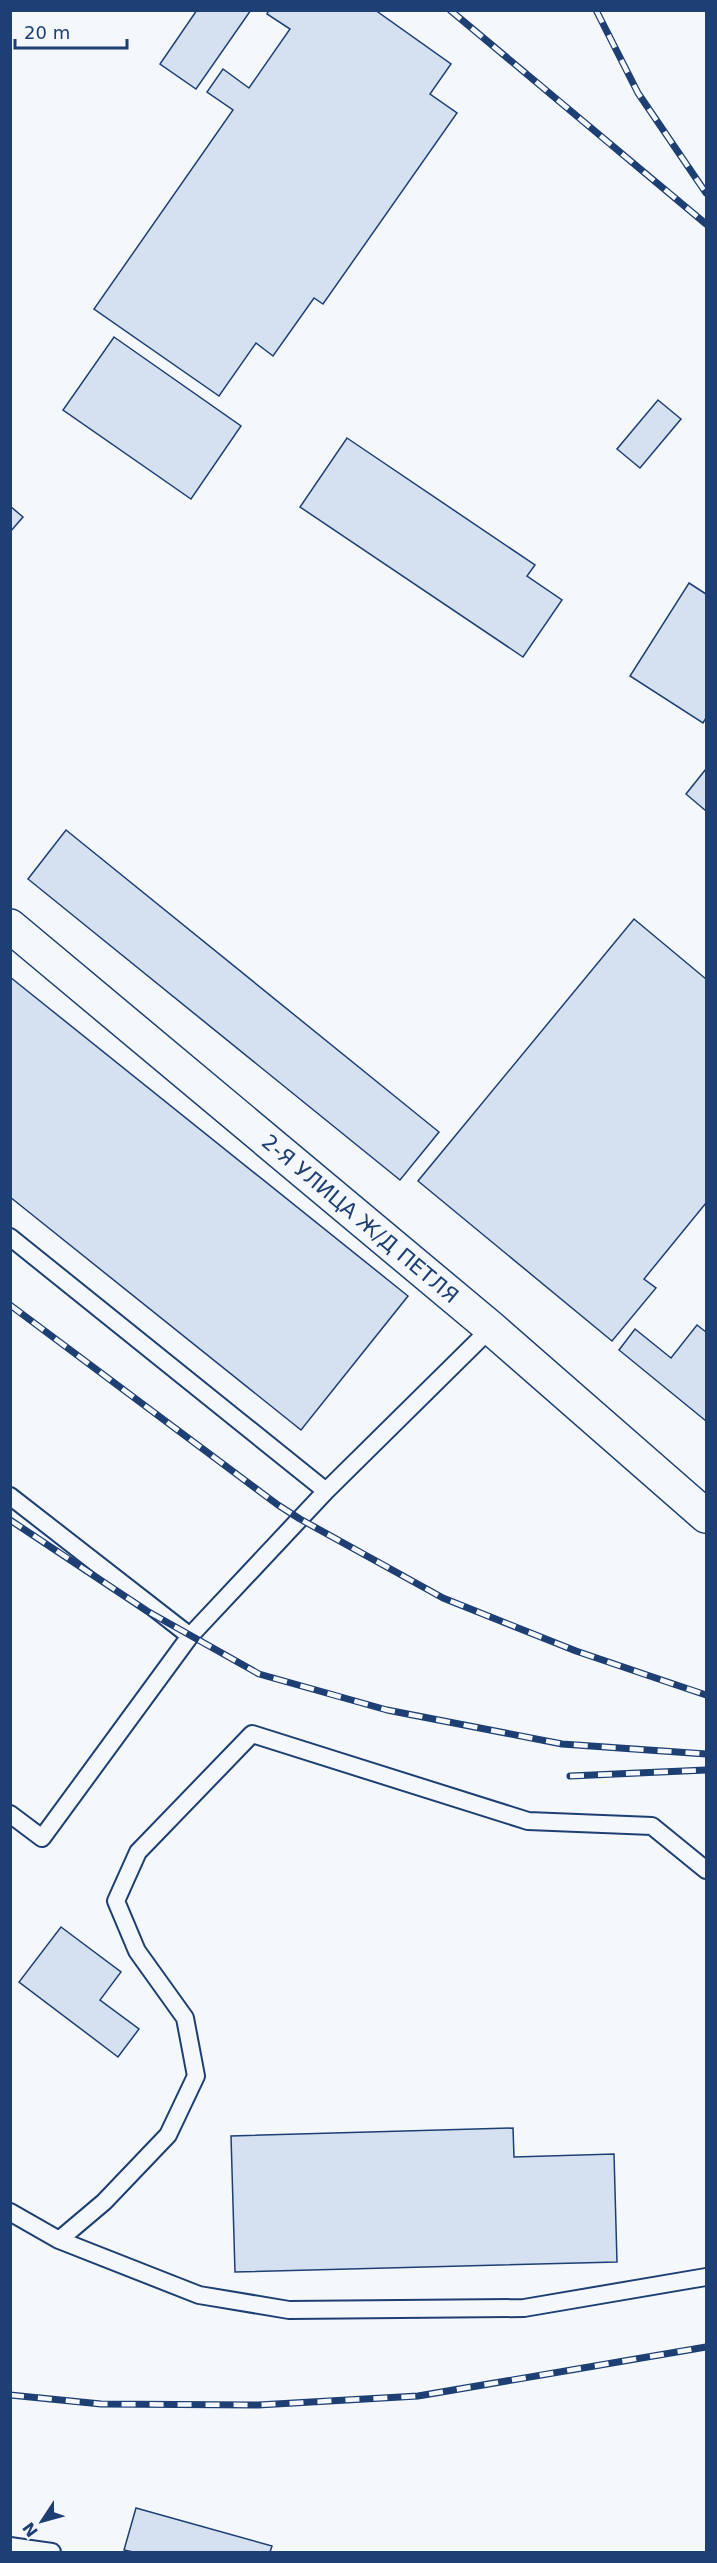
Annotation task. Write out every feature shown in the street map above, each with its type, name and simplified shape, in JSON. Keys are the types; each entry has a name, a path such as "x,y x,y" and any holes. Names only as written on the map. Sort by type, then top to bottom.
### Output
{"street":[{"name":"2-Я УЛИЦА Ж/Д ПЕТЛЯ","path":"10,926 491,1328 706,1516"}],"lane":[{"path":"10,1237 326,1491"},
{"path":"10,1814 42,1838 190,1636 326,1491 491,1328"},
{"path":"10,1496 190,1636"},
{"path":"59,2240 104,2202 168,2135 196,2076 185,2018 137,1951 116,1901 138,1852 252,1734 528,1821 652,1826 706,1870"},
{"path":"10,2212 59,2240 200,2295 289,2310 524,2308 706,2277"},
{"path":"10,2547 52,2553"}],"building":[{"path":"197,10 251,10 196,89 160,64"},
{"path":"269,10 375,10 451,64 430,94 457,113 323,304 314,298 273,356 256,343 219,396 94,309 233,110 207,92 223,69 249,88 290,29 267,14"},
{"path":"114,337 241,426 191,499 63,410"},
{"path":"658,400 681,419 640,468 617,449"},
{"path":"347,438 535,565 527,576 562,600 523,657 300,507"},
{"path":"10,506 23,517 10,532"},
{"path":"689,583 706,594 706,718 703,723 630,676"},
{"path":"706,769 706,811 686,794"},
{"path":"66,830 439,1132 400,1180 28,879"},
{"path":"634,919 706,979 706,1203 644,1279 656,1288 612,1341 418,1181"},
{"path":"10,977 408,1296 301,1430 10,1197"},
{"path":"697,1325 706,1332 706,1421 619,1350 635,1329 671,1358"},
{"path":"61,1927 121,1972 100,2000 139,2029 118,2057 19,1982"},
{"path":"513,2128 514,2157 614,2154 617,2262 235,2272 231,2136"},
{"path":"136,2508 272,2546 270,2552 133,2552 124,2550"}],"railway":[{"path":"450,10 706,224"},
{"path":"596,10 638,93 706,193"},
{"path":"10,1305 300,1519 443,1598 576,1651 706,1695"},
{"path":"10,1520 147,1611 259,1674 387,1710 562,1744 706,1754"},
{"path":"570,1776 706,1770"},
{"path":"10,2395 101,2404 258,2405 418,2396 706,2347"}]}
